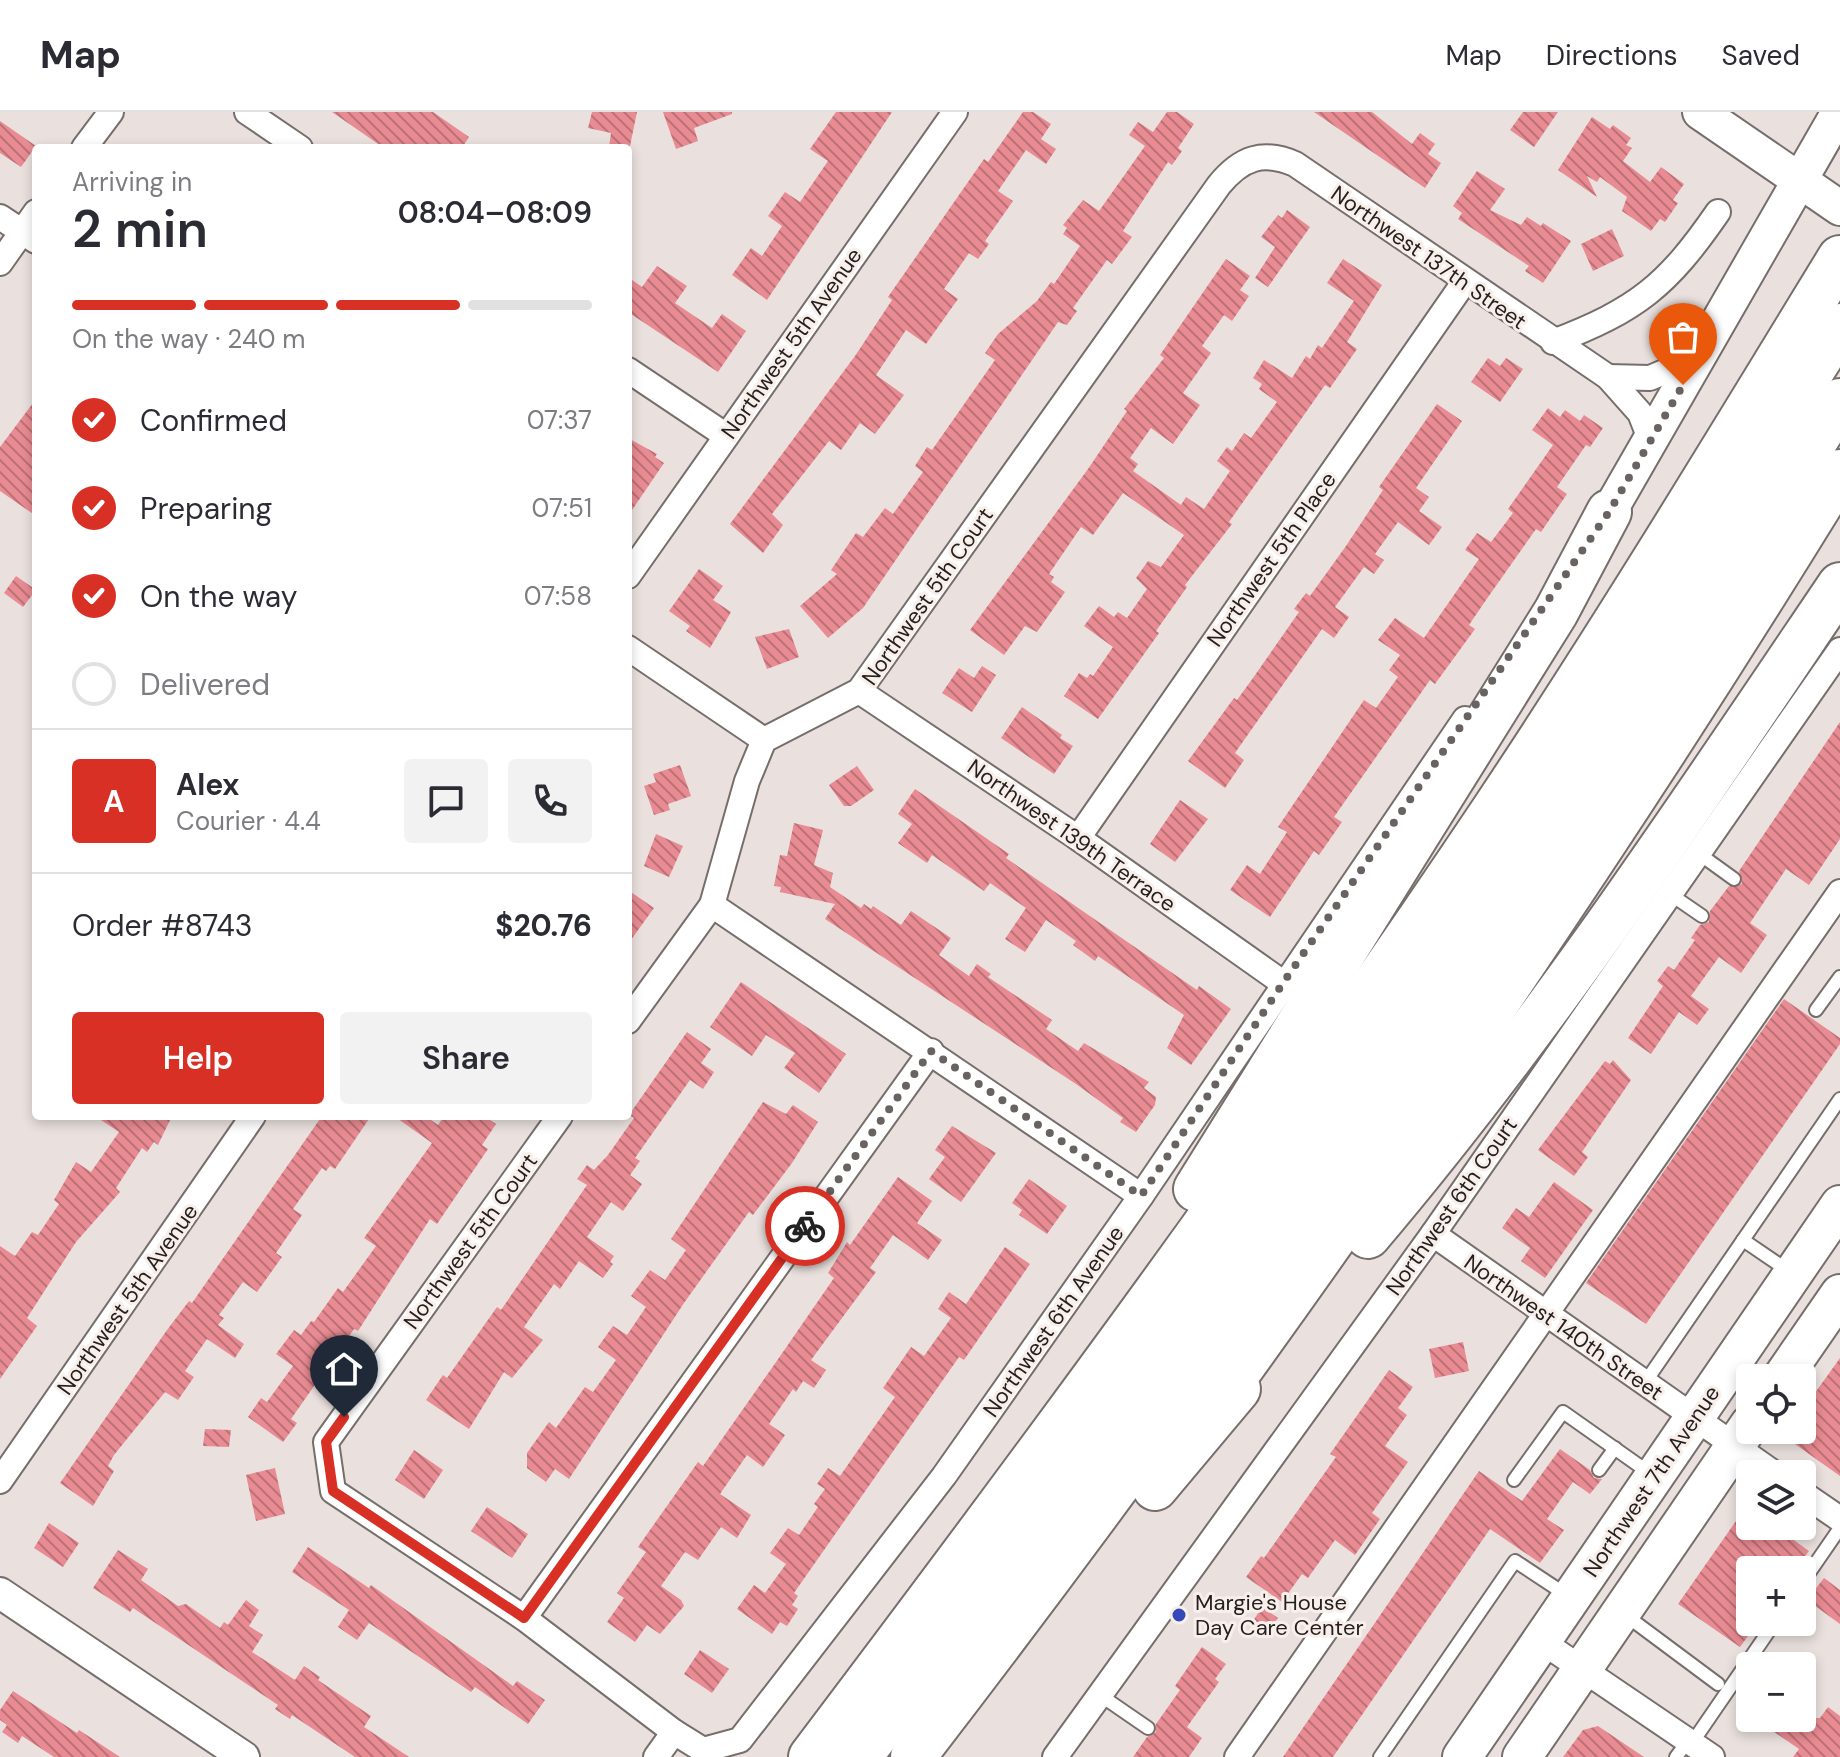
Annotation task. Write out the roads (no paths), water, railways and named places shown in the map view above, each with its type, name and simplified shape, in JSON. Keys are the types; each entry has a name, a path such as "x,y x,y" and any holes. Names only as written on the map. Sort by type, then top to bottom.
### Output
{"highway":[{"path":"859,1757 1082,1465 1443,955 1827,314 1840,258"},
{"path":"811,1757 1007,1498 1357,1011 1621,614 1827,314"},
{"path":"913,1757 1165,1422 1298,1234 1651,702 1840,401"},
{"path":"948,1757 1155,1488 1364,1198 1603,846 1840,472"},
{"path":"1007,1498 1283,1046 1556,612 1609,512"},
{"path":"1155,1488 1452,1137 1621,908 1840,585"}],"main road":[{"path":"1700,112 1840,208"},
{"name":"Northwest 6th Avenue","path":"1609,512 1839,112"},
{"name":"Northwest 7th Avenue","path":"1462,1757 1840,1205"},
{"path":"1792,1364 1840,1294"},
{"path":"1522,1757 1736,1444"}],"street":[{"path":"87,144 111,112"},
{"path":"247,112 294,144"},
{"name":"Northwest 5th Avenue","path":"632,570 955,112"},
{"name":"Northwest 137th Street","path":"1245,161 1272,156 1295,164 1608,377 1640,413 1651,441"},
{"name":"Northwest 5th Court","path":"764,740 859,691 1219,185 1245,161"},
{"path":"1553,342 1613,316 1653,292 1675,271 1718,212"},
{"path":"0,217 31,228 0,263"},
{"name":"Northwest 5th Place","path":"1078,838 1465,281"},
{"path":"1608,377 1650,378 1699,357"},
{"path":"632,373 725,435"},
{"name":"Northwest 6th Avenue","path":"333,1491 524,1618 674,1732 703,1750 740,1740 944,1476 1141,1196 1283,983 1609,512"},
{"name":"Northwest 6th Court","path":"1055,1757 1433,1234 1840,650"},
{"path":"632,651 764,740 747,781 712,905 632,1015"},
{"name":"Northwest 139th Terrace","path":"859,691 1078,838 1283,983"},
{"path":"1237,1757 1840,892"},
{"path":"712,905 1141,1196"},
{"path":"524,1618 931,1051"},
{"name":"Northwest 5th Avenue","path":"0,1481 250,1120"},
{"name":"Northwest 5th Court","path":"333,1491 326,1442 557,1120"},
{"name":"Northwest 140th Street","path":"1433,1234 1694,1418 1736,1433"},
{"name":"Northwest 140th Street","path":"1750,1444 1763,1460"},
{"path":"1816,1503 1839,1519"},
{"path":"0,1593 244,1757"},
{"path":"1541,1641 1692,1749"},
{"path":"656,1757 674,1732"}],"lane":[{"path":"1698,853 1734,879"},
{"path":"1670,894 1702,916"},
{"path":"1816,1010 1840,977"},
{"path":"1644,1384 1840,1099"},
{"path":"1743,1240 1793,1274"},
{"path":"1514,1480 1563,1412 1654,1476"},
{"path":"1599,1470 1615,1448"},
{"path":"1816,1559 1839,1519"},
{"path":"1380,1757 1515,1561 1570,1598"},
{"path":"1622,1612 1718,1684"},
{"path":"1692,1749 1766,1636"},
{"path":"1100,1695 1148,1728"}],"place":[{"name":"Margie's House Day Care Center","path":"1179,1615"}]}
